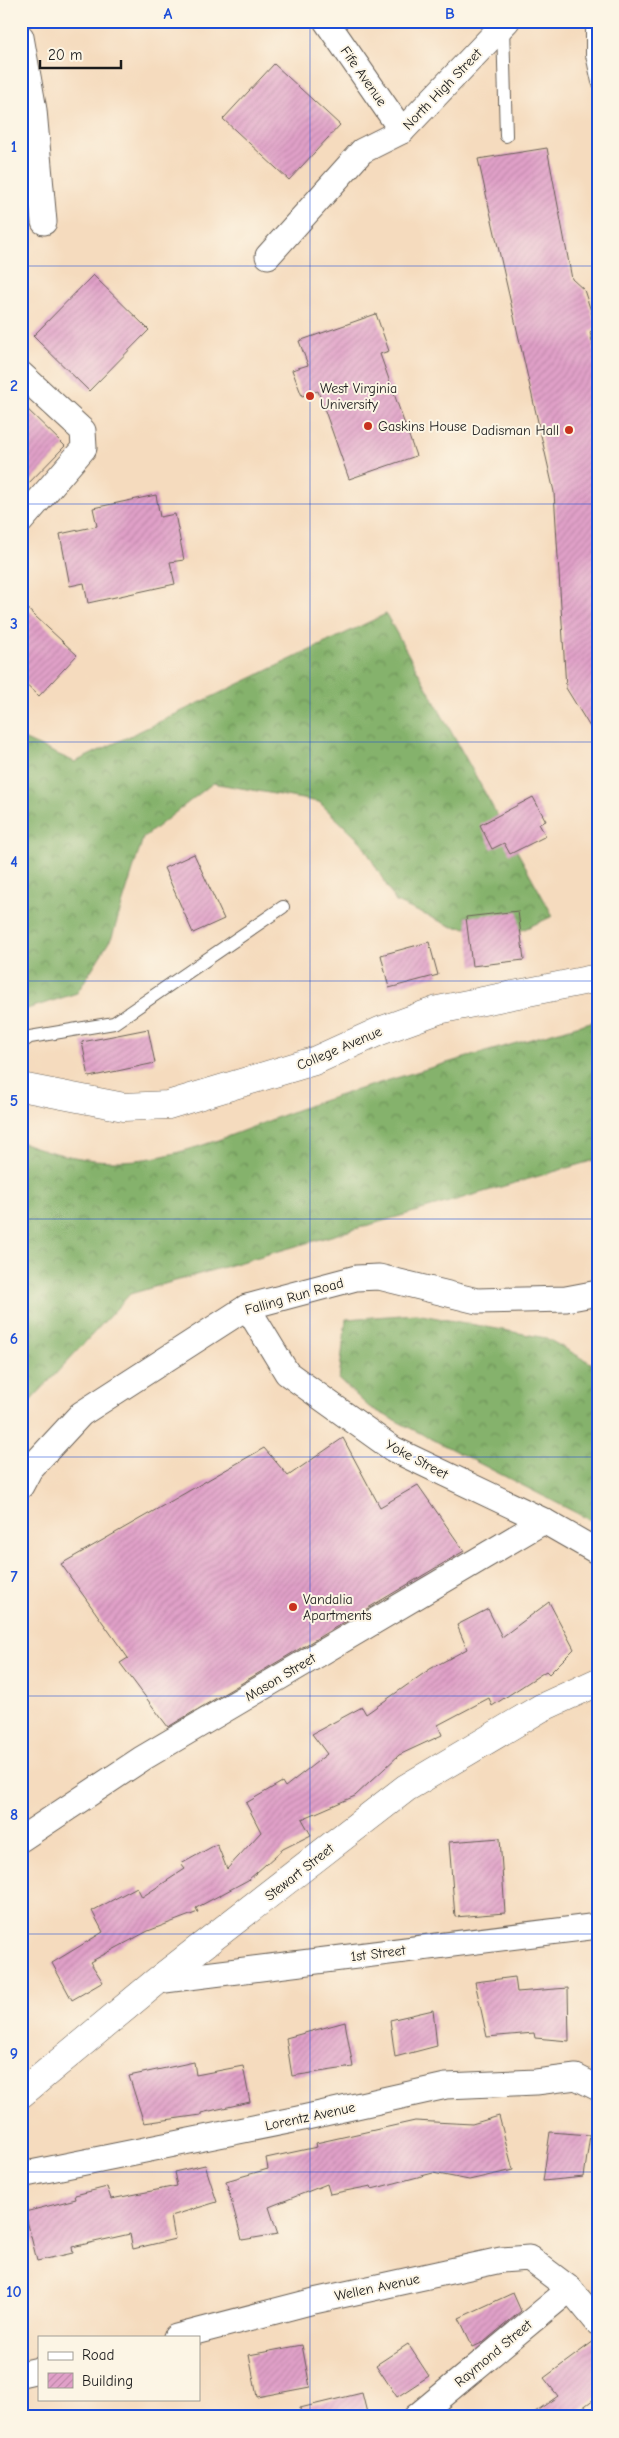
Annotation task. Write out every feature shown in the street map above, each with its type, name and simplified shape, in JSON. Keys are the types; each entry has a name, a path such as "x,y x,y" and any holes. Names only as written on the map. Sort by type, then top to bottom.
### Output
{"street":[{"name":"Fife Avenue","path":"326,21 402,131"},
{"name":"North High Street","path":"268,256 362,151 402,131 505,23"},
{"path":"21,37 34,110 44,222"},
{"path":"21,374 83,431 84,448 21,521"},
{"name":"College Avenue","path":"21,1087 124,1107 168,1105 314,1062 380,1030 438,1010 598,978"},
{"name":"Falling Run Road","path":"21,1486 30,1469 81,1414 247,1307 356,1278 378,1277 477,1301 566,1299 598,1293"},
{"name":"Yoke Street","path":"247,1307 286,1372 394,1449 544,1521 598,1552"},
{"name":"Mason Street","path":"21,1839 143,1758 544,1521"},
{"name":"Stewart Street","path":"21,2094 157,1981 406,1788 541,1708 598,1682"},
{"name":"1st Street","path":"157,1981 598,1926"},
{"name":"Lorentz Avenue","path":"21,2175 298,2119 446,2086 536,2082 576,2077 598,2088"},
{"name":"Wellen Avenue","path":"180,2336 314,2301 501,2260 529,2258 570,2289 598,2323"},
{"name":"Raymond Street","path":"416,2417 570,2289"},
{"path":"21,2374 38,2370"}],"lane":[{"path":"592,21 592,55 598,82"},
{"path":"505,23 506,136"},
{"path":"21,1043 30,1037 114,1023 283,907"}],"green space":[{"path":"386,614 553,916 520,931 453,927 396,902 362,843 319,802 213,783 143,838 112,937 77,993 21,1011 21,738 75,762"},
{"path":"598,1020 598,1159 130,1294 21,1411 21,1142 58,1154 83,1159 122,1161 148,1159 173,1154 225,1138 359,1089"},
{"path":"416,1314 546,1338 598,1367 598,1524 369,1407 339,1379 346,1319"}],"building":[{"path":"274,64 340,125 289,180 223,119"},
{"name":"Dadisman Hall","path":"547,148 572,279 584,290 596,326 590,332 598,369 598,740 566,688 554,492 478,159"},
{"path":"93,275 149,330 89,391 33,336"},
{"name":"Gaskins House","path":"376,314 389,351 380,354 416,456 349,479 318,391 302,396 292,370 308,365 299,341"},
{"path":"21,403 65,446 21,491"},
{"path":"156,495 160,517 175,514 184,560 170,562 175,584 88,603 84,583 70,586 60,534 97,526 93,508"},
{"path":"21,603 77,655 39,696 21,679"},
{"path":"533,797 546,821 539,824 546,836 510,854 504,843 492,849 480,825"},
{"path":"194,854 224,919 193,933 164,868"},
{"path":"518,911 524,960 472,966 466,917"},
{"path":"429,942 438,975 389,988 381,955"},
{"path":"148,1029 155,1063 89,1077 82,1042"},
{"path":"343,1438 380,1507 418,1485 464,1551 168,1727 120,1663 128,1658 61,1564 264,1448 288,1476"},
{"path":"549,1602 574,1649 549,1674 546,1671 492,1706 489,1698 438,1725 442,1735 399,1755 355,1796 302,1819 311,1835 283,1849 248,1880 196,1908 198,1912 148,1931 90,1962 103,1982 72,2000 52,1963 103,1932 92,1911 137,1887 142,1897 185,1869 181,1864 217,1844 227,1869 261,1832 246,1803 282,1782 285,1787 327,1754 312,1734 362,1707 366,1714 430,1669 467,1649 457,1625 488,1609 502,1637"},
{"path":"500,1838 505,1913 455,1917 449,1842"},
{"path":"515,1977 517,1992 568,1988 569,2041 535,2038 534,2033 487,2037 475,1982"},
{"path":"433,2010 437,2046 395,2057 390,2020"},
{"path":"345,2022 353,2067 292,2076 286,2038"},
{"path":"194,2062 196,2075 243,2066 250,2102 201,2113 201,2115 144,2123 129,2076"},
{"path":"499,2116 513,2170 469,2180 433,2173 372,2189 371,2186 330,2194 327,2184 269,2207 278,2234 242,2240 226,2181 268,2169 266,2158 317,2147 316,2143 415,2121 472,2124"},
{"path":"550,2132 590,2135 584,2177 543,2181"},
{"path":"205,2165 217,2202 171,2216 175,2239 133,2249 130,2234 72,2247 73,2253 37,2261 25,2212 76,2199 75,2195 107,2187 111,2199 177,2186 174,2172"},
{"path":"513,2293 521,2311 484,2342 473,2347 459,2318"},
{"path":"598,2338 598,2396 570,2417 528,2417 558,2396 544,2378"},
{"path":"408,2344 429,2376 397,2397 376,2365"},
{"path":"302,2345 310,2387 257,2397 249,2355"},
{"path":"362,2393 368,2417 301,2417 300,2408"}],"place":[{"name":"West Virginia University","path":"310,396"},
{"name":"Gaskins House","path":"368,426"},
{"name":"Dadisman Hall","path":"569,430"},
{"name":"Vandalia Apartments","path":"293,1607"}]}
